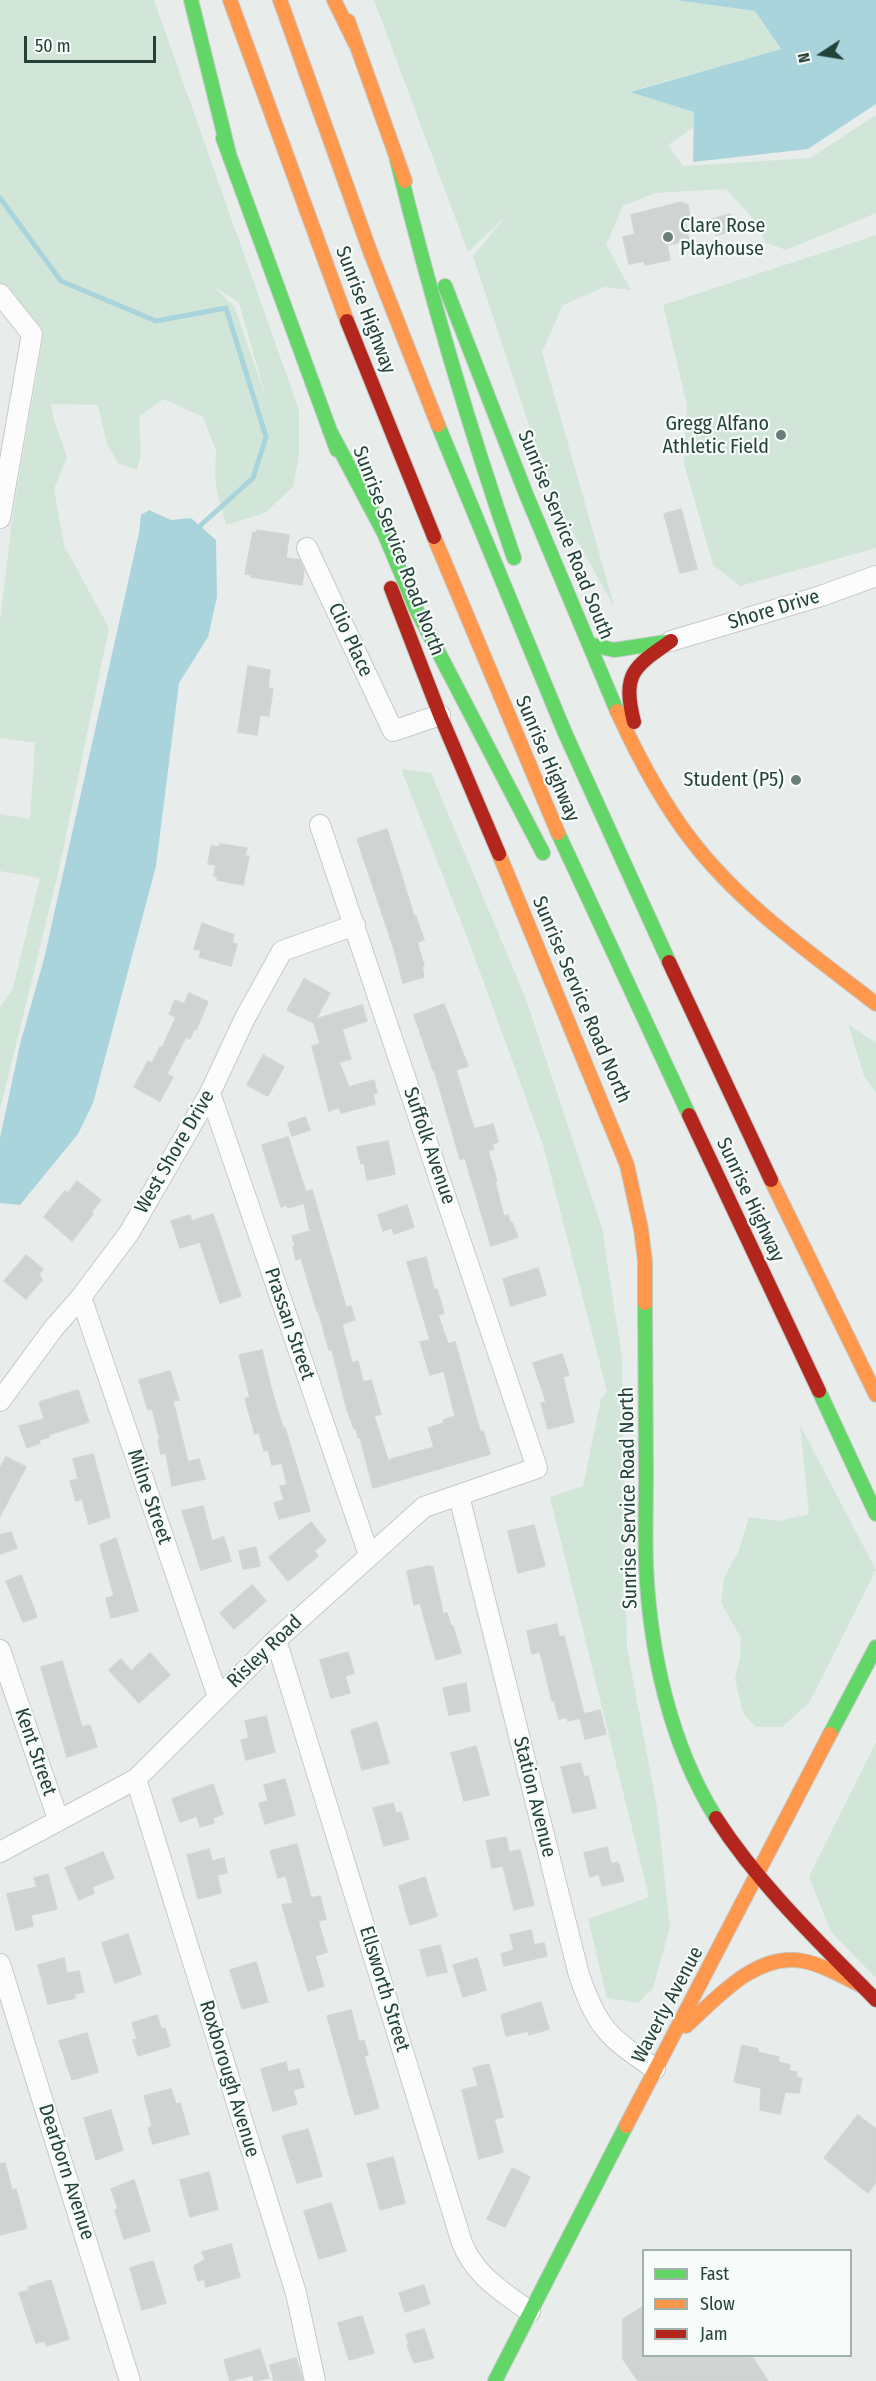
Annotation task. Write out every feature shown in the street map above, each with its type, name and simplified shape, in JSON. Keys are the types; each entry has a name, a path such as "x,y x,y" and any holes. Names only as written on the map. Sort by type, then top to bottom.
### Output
{"main road":[{"path":"191,0 230,158"},
{"name":"Sunrise Highway","path":"231,0 360,354 536,786 686,1112 876,1514"},
{"name":"Sunrise Highway","path":"280,0 371,254 418,376 565,733 709,1051 876,1395"},
{"path":"334,0 355,43"},
{"name":"Sunrise Service Road South","path":"341,0 397,160 542,533 650,779 693,842 737,890 781,930 876,1004"},
{"name":"Sunrise Service Road North","path":"179,11 329,429 440,715 627,1165 642,1229 645,1261 646,1566 652,1637 667,1704 706,1801 732,1843 783,1905 876,2000"},
{"path":"397,160 424,272 450,351 489,486 518,570"},
{"path":"329,429 384,532 417,611 549,864"},
{"path":"530,614 565,733"},
{"path":"589,644 614,650 671,641"},
{"path":"650,779 629,705 628,684 632,674 645,659 671,641"},
{"path":"599,956 686,1112"},
{"name":"Waverly Avenue","path":"495,2381 756,1873 876,1647"},
{"path":"672,2038 741,1979 763,1965 791,1960 813,1964 862,1986"}],"street":[{"path":"0,294 32,334 3,481 0,518"},
{"name":"Clio Place","path":"307,548 393,731 440,715"},
{"name":"Shore Drive","path":"671,641 821,596 876,576"},
{"name":"Suffolk Avenue","path":"320,825 537,1468"},
{"name":"West Shore Drive","path":"0,1401 53,1329 81,1297 129,1233 210,1093 244,1020 282,951 355,925"},
{"name":"Prassan Street","path":"210,1093 369,1555"},
{"name":"Milne Street","path":"81,1297 218,1697"},
{"name":"Risley Road","path":"0,1852 136,1779 276,1640 424,1508 537,1468"},
{"name":"Station Avenue","path":"459,1496 579,1975 597,2021 620,2045 655,2069"},
{"name":"Ellsworth Street","path":"276,1640 462,2243 468,2256 482,2275 530,2312"},
{"name":"Kent Street","path":"0,1650 58,1819"},
{"name":"Roxborough Avenue","path":"136,1779 296,2293 315,2381"},
{"name":"Dearborn Avenue","path":"0,1964 130,2381"}],"green space":[{"path":"0,0 154,0 299,410 299,455 293,487 265,513 226,525 217,493 216,451 203,417 164,399 139,416 141,453 137,470 119,464 107,445 98,405 51,404 67,457 54,489 64,545 109,628 59,869 0,1110 0,1007 13,988 40,878 0,871 0,814 30,819 35,743 0,738 0,621 13,512 43,339 0,290","holes":["215,287 239,303 267,401 235,308"]},
{"path":"374,0 675,0 755,11 781,49 631,91 694,112 694,127 668,145 683,166 810,158 876,115 876,213 786,250 766,243 750,215 726,189 655,193 623,206 606,245 631,290 605,287 563,305 542,352 615,609 552,495 473,256 507,215 468,252"},
{"name":"Gregg Alfano Athletic Field","path":"876,235 876,548 740,586 713,565 684,464 687,405 663,305"},
{"path":"401,769 431,773 526,999 602,1228 622,1358 627,1648 657,1807 670,1927 653,1988 638,2003 607,1998 588,1919 649,1897 550,1497 583,1486 601,1399 607,1391 543,1145 469,942"},
{"path":"848,1024 876,1043 876,1093 864,1076"},
{"path":"800,1425 876,1570 809,1703 782,1727 756,1727 743,1713 735,1679 740,1658 741,1638 721,1603 724,1578 739,1550 749,1517 779,1521 809,1514"},
{"path":"876,1742 876,1978 831,1932 809,1877"}],"water":[{"path":"675,0 876,0 876,104 808,149 693,162 694,112 630,92 781,49 755,11"},
{"path":"149,510 171,520 191,518 216,540 217,597 208,637 179,683 156,866 93,1103 78,1134 20,1205 0,1203 0,1138 20,1044 44,959 139,533 141,515"}],"building":[{"path":"681,202 688,205 690,218 685,219 689,241 667,245 670,260 645,265 644,261 629,264 623,237 635,234 631,215"},
{"path":"730,214 734,231 716,235 712,219"},
{"path":"681,509 697,569 680,573 664,514"},
{"path":"257,530 289,535 286,558 300,560 304,570 302,585 251,577 252,575 245,574 253,532 257,533"},
{"path":"248,666 270,670 268,688 273,689 269,716 260,715 257,735 238,732"},
{"path":"387,829 414,916 416,916 424,940 417,942 424,966 422,967 424,977 403,983 357,839"},
{"path":"220,844 247,848 245,856 249,856 243,885 217,880 218,876 214,876 216,865 208,864 211,846 219,847"},
{"path":"202,923 234,935 232,943 237,944 231,966 199,957 201,950 194,949"},
{"path":"304,979 330,993 316,1019 362,1005 367,1021 342,1029 351,1059 339,1062 349,1087 374,1080 377,1093 373,1094 375,1104 341,1113 339,1107 329,1111 312,1046 320,1044 314,1023 287,1010"},
{"path":"189,993 208,1002 196,1030 194,1029 190,1039 186,1037 167,1074 173,1077 160,1101 134,1087 148,1061 152,1063 160,1047 162,1048 176,1017 169,1014 175,1000 184,1004"},
{"path":"444,1004 468,1066 456,1070 474,1129 493,1124 498,1142 492,1144 494,1149 488,1151 504,1216 508,1215 518,1237 491,1246 465,1158 460,1159 434,1069 414,1015"},
{"path":"263,1055 284,1067 268,1096 247,1085"},
{"path":"305,1117 310,1130 292,1136 288,1123"},
{"path":"288,1137 306,1192 312,1190 346,1307 351,1306 355,1320 342,1324 352,1363 358,1361 363,1382 371,1380 381,1414 374,1416 388,1460 434,1447 428,1428 444,1423 443,1420 455,1416 444,1371 430,1375 420,1342 430,1340 407,1262 426,1257 434,1290 437,1289 444,1313 438,1315 448,1344 455,1342 480,1431 483,1431 490,1454 373,1488 360,1437 358,1438 346,1406 332,1350 329,1350 301,1258 296,1260 292,1236 310,1231 304,1203 288,1208 287,1205 281,1207 262,1145"},
{"path":"388,1141 395,1174 367,1180 364,1163 361,1164 357,1147"},
{"path":"77,1181 101,1200 72,1241 44,1217 65,1191 68,1193"},
{"path":"407,1205 414,1227 394,1234 392,1228 383,1231 378,1215"},
{"path":"213,1214 241,1296 220,1303 200,1242 180,1248 171,1221 190,1215 192,1221"},
{"path":"26,1255 43,1269 39,1274 42,1280 26,1299 4,1281"},
{"path":"538,1268 546,1295 511,1306 503,1279"},
{"path":"262,1350 271,1388 310,1511 279,1519 274,1503 284,1500 280,1486 287,1485 282,1463 272,1465 268,1450 264,1451 259,1432 255,1434 245,1399 250,1397 239,1355"},
{"path":"562,1354 569,1375 563,1377 574,1422 548,1429 541,1403 546,1402 533,1363"},
{"path":"170,1371 179,1400 173,1401 188,1462 199,1459 205,1479 172,1486 166,1453 161,1454 158,1440 160,1439 152,1408 148,1410 139,1380"},
{"path":"78,1390 89,1422 48,1435 49,1437 39,1440 40,1443 27,1448 19,1426 44,1419 39,1402"},
{"path":"93,1454 110,1517 89,1524 82,1499 76,1501 70,1481 78,1479 73,1459"},
{"path":"6,1457 26,1467 0,1516 0,1468"},
{"path":"203,1506 212,1541 224,1537 231,1561 201,1570 182,1511"},
{"path":"311,1522 326,1541 314,1551 318,1556 288,1581 269,1557"},
{"path":"534,1525 545,1566 518,1573 508,1531"},
{"path":"11,1532 17,1548 0,1554 0,1535"},
{"path":"116,1538 138,1611 111,1618 106,1598 114,1596 100,1545"},
{"path":"256,1547 260,1566 243,1569 239,1551"},
{"path":"433,1567 443,1614 447,1613 451,1626 453,1626 461,1653 436,1660 420,1603 414,1605 407,1571"},
{"path":"21,1575 37,1617 23,1622 6,1581"},
{"path":"252,1585 266,1601 234,1629 220,1613"},
{"path":"557,1624 559,1637 564,1636 584,1714 600,1710 606,1734 585,1739 580,1718 568,1721 567,1717 559,1719 554,1700 552,1701 540,1652 532,1654 527,1631"},
{"path":"348,1652 354,1673 345,1676 350,1693 331,1698 320,1660"},
{"path":"150,1653 170,1675 139,1703 109,1670 121,1659 131,1671"},
{"path":"62,1661 82,1727 90,1725 97,1747 67,1757 41,1667"},
{"path":"466,1683 470,1711 449,1715 443,1688"},
{"path":"266,1716 275,1752 246,1760 241,1740 249,1738 245,1721"},
{"path":"377,1722 389,1763 362,1770 351,1730"},
{"path":"476,1746 489,1795 464,1801 451,1753"},
{"path":"580,1763 584,1777 588,1776 596,1808 573,1813 561,1767"},
{"path":"285,1779 295,1815 265,1824 259,1803 268,1801 264,1785"},
{"path":"213,1784 223,1814 213,1818 214,1823 200,1827 197,1816 180,1822 172,1799"},
{"path":"393,1803 396,1813 401,1812 409,1839 384,1846 373,1808"},
{"path":"506,1837 509,1852 520,1850 534,1905 514,1910 503,1866 492,1868 486,1841"},
{"path":"297,1844 311,1898 320,1896 326,1919 318,1921 327,1952 315,1956 324,1986 308,1991 282,1905 293,1903 286,1876 278,1878 270,1851"},
{"path":"607,1847 611,1864 618,1862 624,1881 602,1886 599,1874 590,1877 584,1853"},
{"path":"209,1849 212,1861 224,1858 227,1873 217,1875 221,1893 198,1899 187,1855"},
{"path":"103,1852 114,1878 92,1887 94,1893 79,1900 65,1868"},
{"path":"48,1874 57,1909 31,1915 33,1926 16,1930 7,1894 37,1887 34,1878"},
{"path":"425,1877 437,1916 410,1925 399,1886"},
{"path":"531,1930 534,1945 544,1943 547,1956 504,1966 501,1954 514,1950 510,1935"},
{"path":"128,1934 141,1974 115,1983 102,1943"},
{"path":"440,1945 447,1972 427,1976 420,1950"},
{"path":"64,1958 67,1973 79,1971 84,1992 74,1994 75,1998 48,2004 38,1965"},
{"path":"477,1958 486,1990 463,1997 453,1965"},
{"path":"256,1962 268,2002 242,2009 230,1970"},
{"path":"541,2002 549,2029 529,2035 528,2031 506,2036 501,2015"},
{"path":"351,2010 359,2042 364,2040 368,2055 364,2056 379,2108 355,2115 327,2016"},
{"path":"157,2015 161,2029 165,2028 170,2046 138,2056 133,2040 137,2039 132,2023"},
{"path":"87,2033 98,2072 72,2080 59,2041"},
{"path":"742,2045 758,2049 757,2052 779,2057 778,2062 790,2065 789,2071 797,2072 796,2077 802,2078 799,2093 785,2092 780,2114 760,2110 761,2088 734,2082"},
{"path":"286,2062 288,2072 299,2069 304,2087 293,2090 297,2104 273,2111 261,2069"},
{"path":"489,2064 503,2117 494,2119 503,2152 479,2159 462,2090 478,2086 473,2068"},
{"path":"171,2089 176,2104 180,2103 189,2134 153,2144 148,2128 152,2126 144,2096"},
{"path":"111,2110 123,2150 96,2160 84,2118"},
{"path":"858,2115 876,2129 876,2182 868,2193 824,2158"},
{"path":"308,2129 322,2176 297,2183 282,2136"},
{"path":"393,2157 405,2203 380,2210 367,2164"},
{"path":"5,2163 12,2190 16,2189 27,2228 0,2235 0,2164"},
{"path":"512,2168 530,2177 505,2227 487,2219"},
{"path":"209,2172 218,2209 190,2217 180,2180"},
{"path":"134,2180 150,2231 124,2239 111,2189"},
{"path":"331,2203 346,2251 319,2259 304,2211"},
{"path":"231,2244 240,2277 206,2287 204,2279 198,2281 194,2266 205,2260 202,2252"},
{"path":"153,2261 166,2303 142,2310 130,2268"},
{"path":"51,2280 69,2339 46,2346 45,2341 36,2343 19,2293 29,2290 28,2287"},
{"path":"424,2285 430,2304 405,2312 399,2293"},
{"path":"642,2307 642,2357 752,2357 768,2381 638,2381 623,2359 623,2319"},
{"path":"362,2316 374,2353 349,2360 338,2323"},
{"path":"424,2329 434,2358 414,2363 407,2345 409,2345 406,2334"},
{"path":"260,2349 269,2378 254,2381 253,2375 230,2381 224,2360"},
{"path":"296,2358 303,2381 274,2381 270,2365"}],"waterway":[{"path":"0,198 61,281 156,321 226,308 266,437 253,478 201,525 199,531"}],"traffic: fast":[{"path":"191,0 230,158"},
{"path":"223,138 337,450"},
{"path":"397,160 451,360 514,558"},
{"path":"445,286 526,494 617,711"},
{"path":"438,425 565,733 669,962"},
{"path":"329,429 384,533 417,611 543,853"},
{"path":"589,644 614,650 666,642"},
{"path":"558,833 689,1115"},
{"path":"645,1303 646,1554 652,1631 665,1696 675,1728 686,1760 716,1818"},
{"path":"819,1391 876,1514"},
{"path":"830,1734 876,1647"},
{"path":"495,2381 626,2126"}],"traffic: slow":[{"path":"230,0 347,321"},
{"path":"280,0 371,254 438,425"},
{"path":"334,0 355,43"},
{"path":"348,21 405,181"},
{"path":"434,537 558,833"},
{"path":"617,711 660,794 681,826 712,865 755,908 876,1004"},
{"path":"499,854 627,1165 641,1229 645,1261 645,1303"},
{"path":"771,1180 876,1395"},
{"path":"626,2126 830,1734"},
{"path":"686,2026 738,1980 769,1963 786,1960 803,1961 826,1968 862,1986"}],"traffic: jam":[{"path":"347,321 434,537"},
{"path":"391,588 440,715 499,854"},
{"path":"634,722 629,693 634,673 639,665 671,641"},
{"path":"669,962 771,1180"},
{"path":"689,1115 819,1391"},
{"path":"716,1818 771,1890 876,2000"}],"place":[{"name":"Clare Rose Playhouse","path":"668,237"},
{"name":"Gregg Alfano Athletic Field","path":"781,435"},
{"name":"Student (P5)","path":"796,780"}]}
